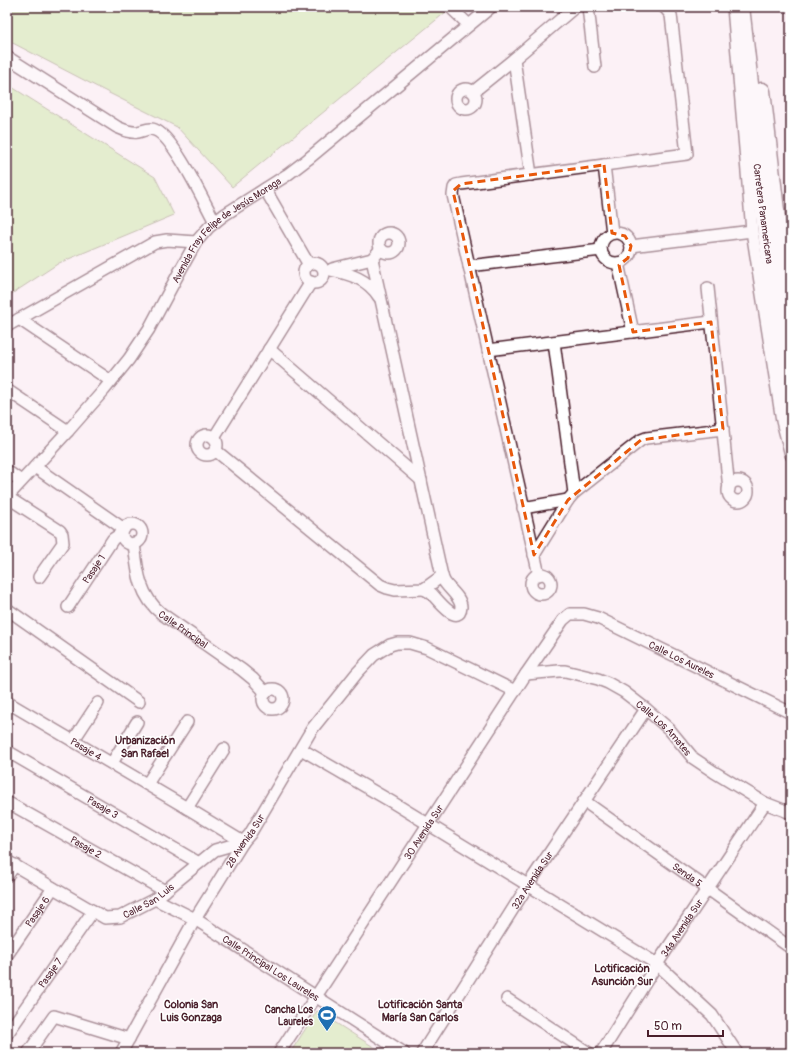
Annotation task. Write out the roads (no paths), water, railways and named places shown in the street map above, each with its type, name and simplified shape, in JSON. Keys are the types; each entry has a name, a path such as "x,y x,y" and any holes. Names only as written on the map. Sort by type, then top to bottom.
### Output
{"highway":[{"name":"Carretera Panamericana","path":"752,7 791,337"},
{"name":"Carretera Panamericana","path":"735,8 753,110 758,171 791,421"}],"street":[{"path":"450,7 469,25"},
{"name":"Avenida Fray Felipe de Jesús Moraga","path":"7,497 68,431 129,359 146,335 196,242 209,227 224,215 287,175 308,159 491,7"},
{"path":"473,92 575,7"},
{"path":"588,7 595,68"},
{"path":"538,575 453,195 454,188 456,185 461,184 687,154 671,15 664,7"},
{"path":"735,8 752,231 782,421 791,455"},
{"path":"7,57 117,127 128,131 138,132 150,128 162,134 177,153 215,222"},
{"path":"514,59 532,175"},
{"path":"604,165 612,233"},
{"path":"265,189 309,265"},
{"path":"631,246 752,231"},
{"path":"612,233 625,236 629,239 631,246 628,258 624,262 618,263 614,263 605,258 601,250 603,241 612,233"},
{"path":"7,326 156,242 167,240 196,242"},
{"path":"381,249 372,259 327,271 317,282 311,282 306,278 304,272 309,265 315,263 327,271 342,272 368,284 375,291 382,302"},
{"path":"469,266 601,250"},
{"path":"215,450 380,585 394,590 424,589 432,594 448,612 456,614 460,610 458,598 445,583 442,576 372,259"},
{"path":"618,263 632,332"},
{"path":"214,438 311,282"},
{"path":"708,288 729,489"},
{"path":"19,319 111,381"},
{"path":"488,350 711,322"},
{"path":"554,342 571,497"},
{"path":"269,349 421,480"},
{"path":"7,390 68,431"},
{"path":"534,555 571,497 641,440 646,438 723,429"},
{"path":"208,435 214,438 216,444 215,450 210,454 204,454 199,450 197,444 199,439 208,435"},
{"path":"35,467 123,531 123,536 129,543 138,541 142,533 139,527 133,524 130,524 123,531"},
{"path":"7,471 21,481"},
{"path":"7,497 60,531 62,534 63,543 39,577"},
{"path":"523,508 571,497"},
{"name":"Pasaje 1","path":"68,607 113,538 123,531"},
{"name":"Calle Principal","path":"134,543 141,584 150,602 162,614 249,675 266,694"},
{"path":"424,589 442,576"},
{"path":"7,609 139,702"},
{"name":"30 Avenida Sur","path":"279,1053 526,674 563,620 570,614"},
{"name":"Calle Los Aureles","path":"570,614 584,614 598,618 791,713"},
{"name":"28 Avenida Sur","path":"121,1053 194,919 243,842 250,834 312,729 357,673 374,655 390,645 397,643 410,643 427,648 515,691"},
{"name":"Calle Los Amates","path":"526,674 559,671 598,679 608,683 624,692 669,729 693,758 765,803 791,813"},
{"name":"Pasaje 4","path":"7,702 243,842"},
{"path":"73,741 98,703"},
{"name":"32a Avenida Sur","path":"422,1053 528,885 646,709"},
{"path":"112,763 137,722"},
{"path":"147,784 187,722"},
{"path":"187,808 224,749"},
{"path":"300,749 428,824 657,964 712,1015 736,1053"},
{"name":"Pasaje 3","path":"7,751 199,863"},
{"name":"Pasaje 2","path":"7,802 165,891"},
{"name":"Senda 5","path":"584,802 791,948"},
{"name":"34a Avenida Sur","path":"601,1053 657,964 765,803"},
{"name":"Calle San Luis","path":"11,863 105,918 120,916 155,899 214,850 243,842"},
{"path":"7,876 11,863"},
{"name":"Pasaje 6","path":"7,955 53,888"},
{"name":"Calle Principal Los Laureles","path":"155,899 194,919 404,1053"},
{"name":"Pasaje 7","path":"7,1034 93,911"},
{"path":"506,999 589,1053"},
{"path":"28,1053 54,1016 129,1039"}],"place":[{"name":"Cancha Los Laureles","path":"327,1032"}],"district":[{"name":"Urbanización San Rafael","path":"145,746"},
{"name":"Lotificación Asunción Sur","path":"622,974"},
{"name":"Colonia San Luis Gonzaga","path":"191,1010"},
{"name":"Lotificación Santa María San Carlos","path":"420,1010"}]}
